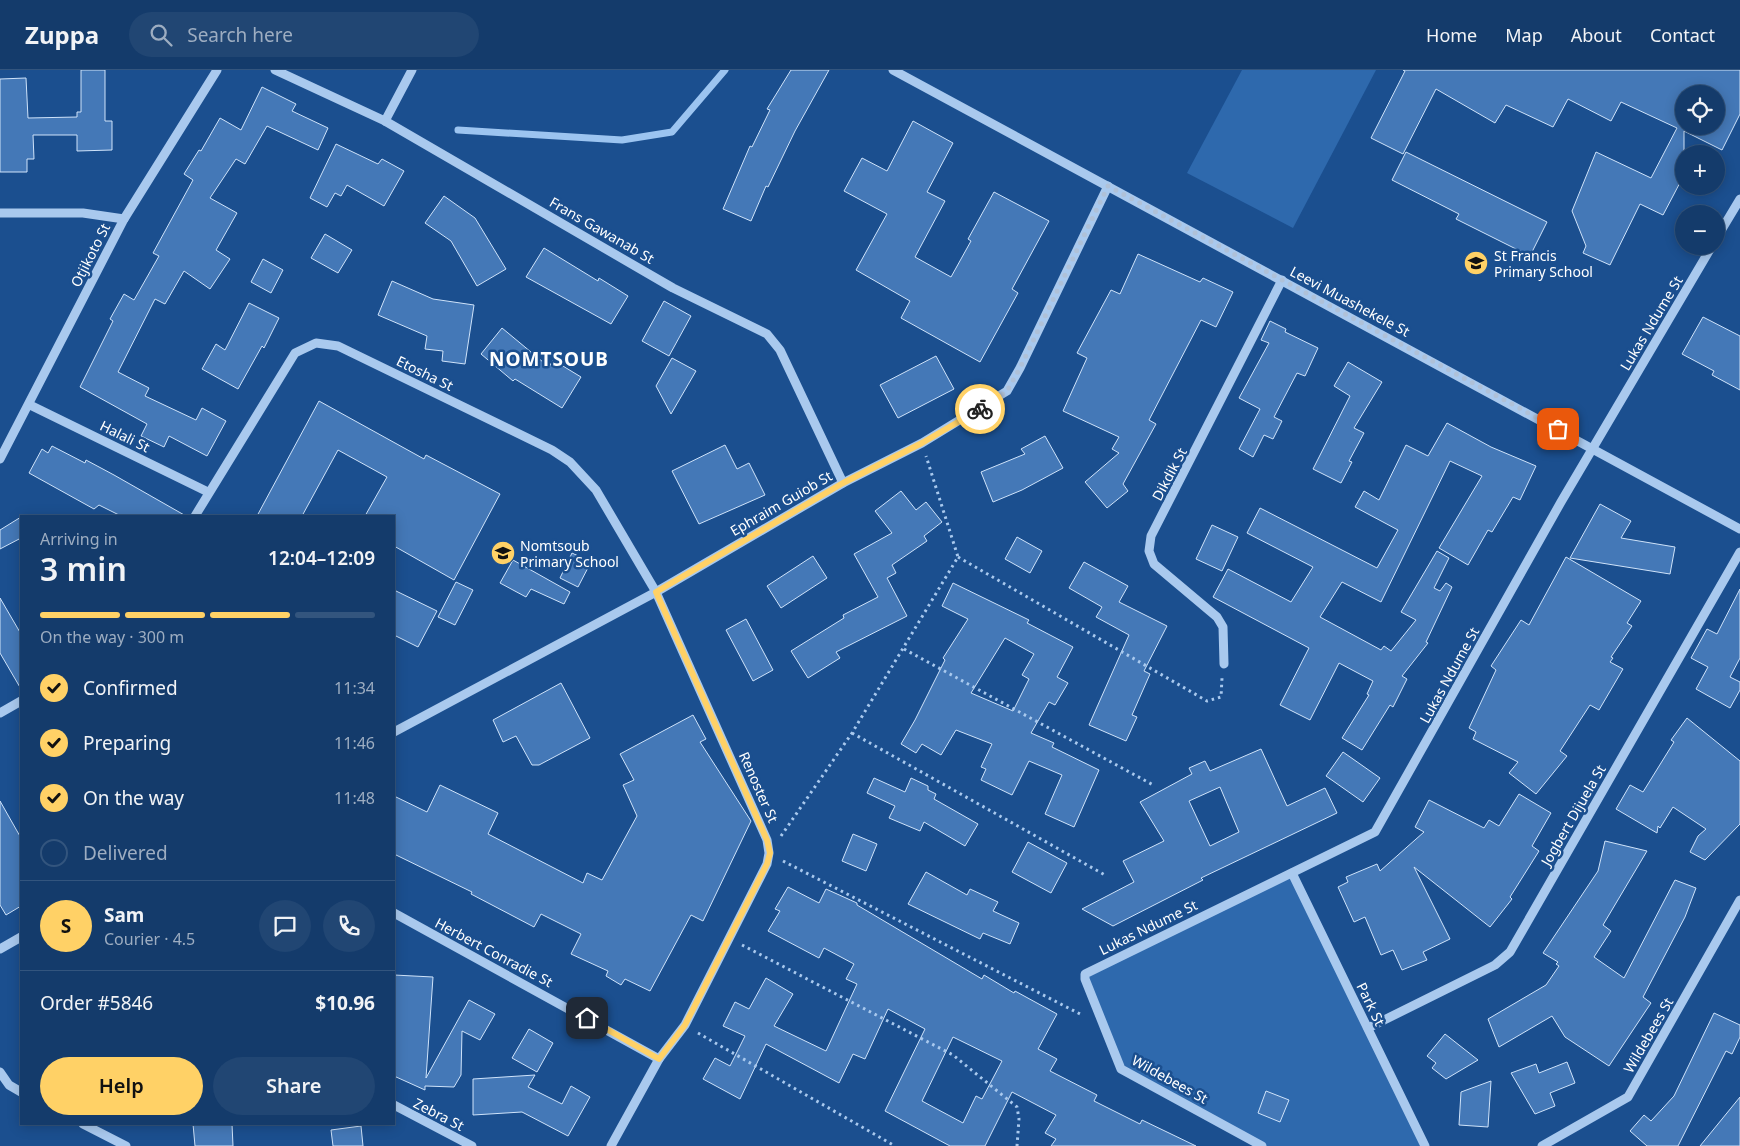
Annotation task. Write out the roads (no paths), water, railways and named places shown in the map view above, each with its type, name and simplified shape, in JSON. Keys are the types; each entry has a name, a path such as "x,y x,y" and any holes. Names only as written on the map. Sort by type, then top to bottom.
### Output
{"street":[{"name":"Otjikoto St","path":"0,459 30,405 124,219 217,70"},
{"name":"Frans Gawanab St","path":"275,70 385,121 673,288 767,334 780,350 843,483"},
{"path":"385,121 412,70"},
{"name":"Leevi Muashekele St","path":"894,70 1740,529"},
{"name":"Ephraim Guiob St","path":"395,731 656,592 843,483 922,443 1007,391 1108,186"},
{"path":"1725,224 1740,199"},
{"path":"0,213 83,212 124,219"},
{"name":"Lukas Ndume St","path":"1085,979 1085,974 1091,970 1368,837 1381,825 1592,448 1707,255"},
{"name":"Dikdik St","path":"1224,664 1223,627 1218,617 1154,564 1149,551 1150,544 1152,536 1282,280"},
{"name":"Etosha St","path":"196,515 295,353 316,343 338,346 552,450 570,462 596,490 656,592"},
{"name":"Halali St","path":"30,405 208,492"},
{"name":"Jogbert Dijuela St","path":"1368,1028 1495,965 1510,952 1740,552"},
{"name":"Renoster St","path":"656,592 767,840 770,853 767,864 685,1025 659,1059"},
{"path":"0,713 20,703"},
{"name":"Park St","path":"1292,874 1425,1146"},
{"name":"Wildebees St","path":"1542,1146 1626,1099 1740,900"},
{"name":"Herbert Conradie St","path":"395,914 659,1059"},
{"path":"0,948 20,938"},
{"name":"Wildebees St","path":"1085,979 1121,1068 1262,1146"},
{"path":"611,1146 659,1059"},
{"path":"0,1072 9,1085 20,1091"},
{"name":"Zebra St","path":"395,1107 472,1146"},
{"path":"85,1125 126,1146"}],"waterway":[{"path":"458,130 622,140 672,132 725,70"}],"place":[{"name":"St Francis Primary School","path":"1476,263"},
{"name":"Nomtsoub Primary School","path":"503,553"}],"district":[{"name":"NOMTSOUB","path":"549,359"}]}
